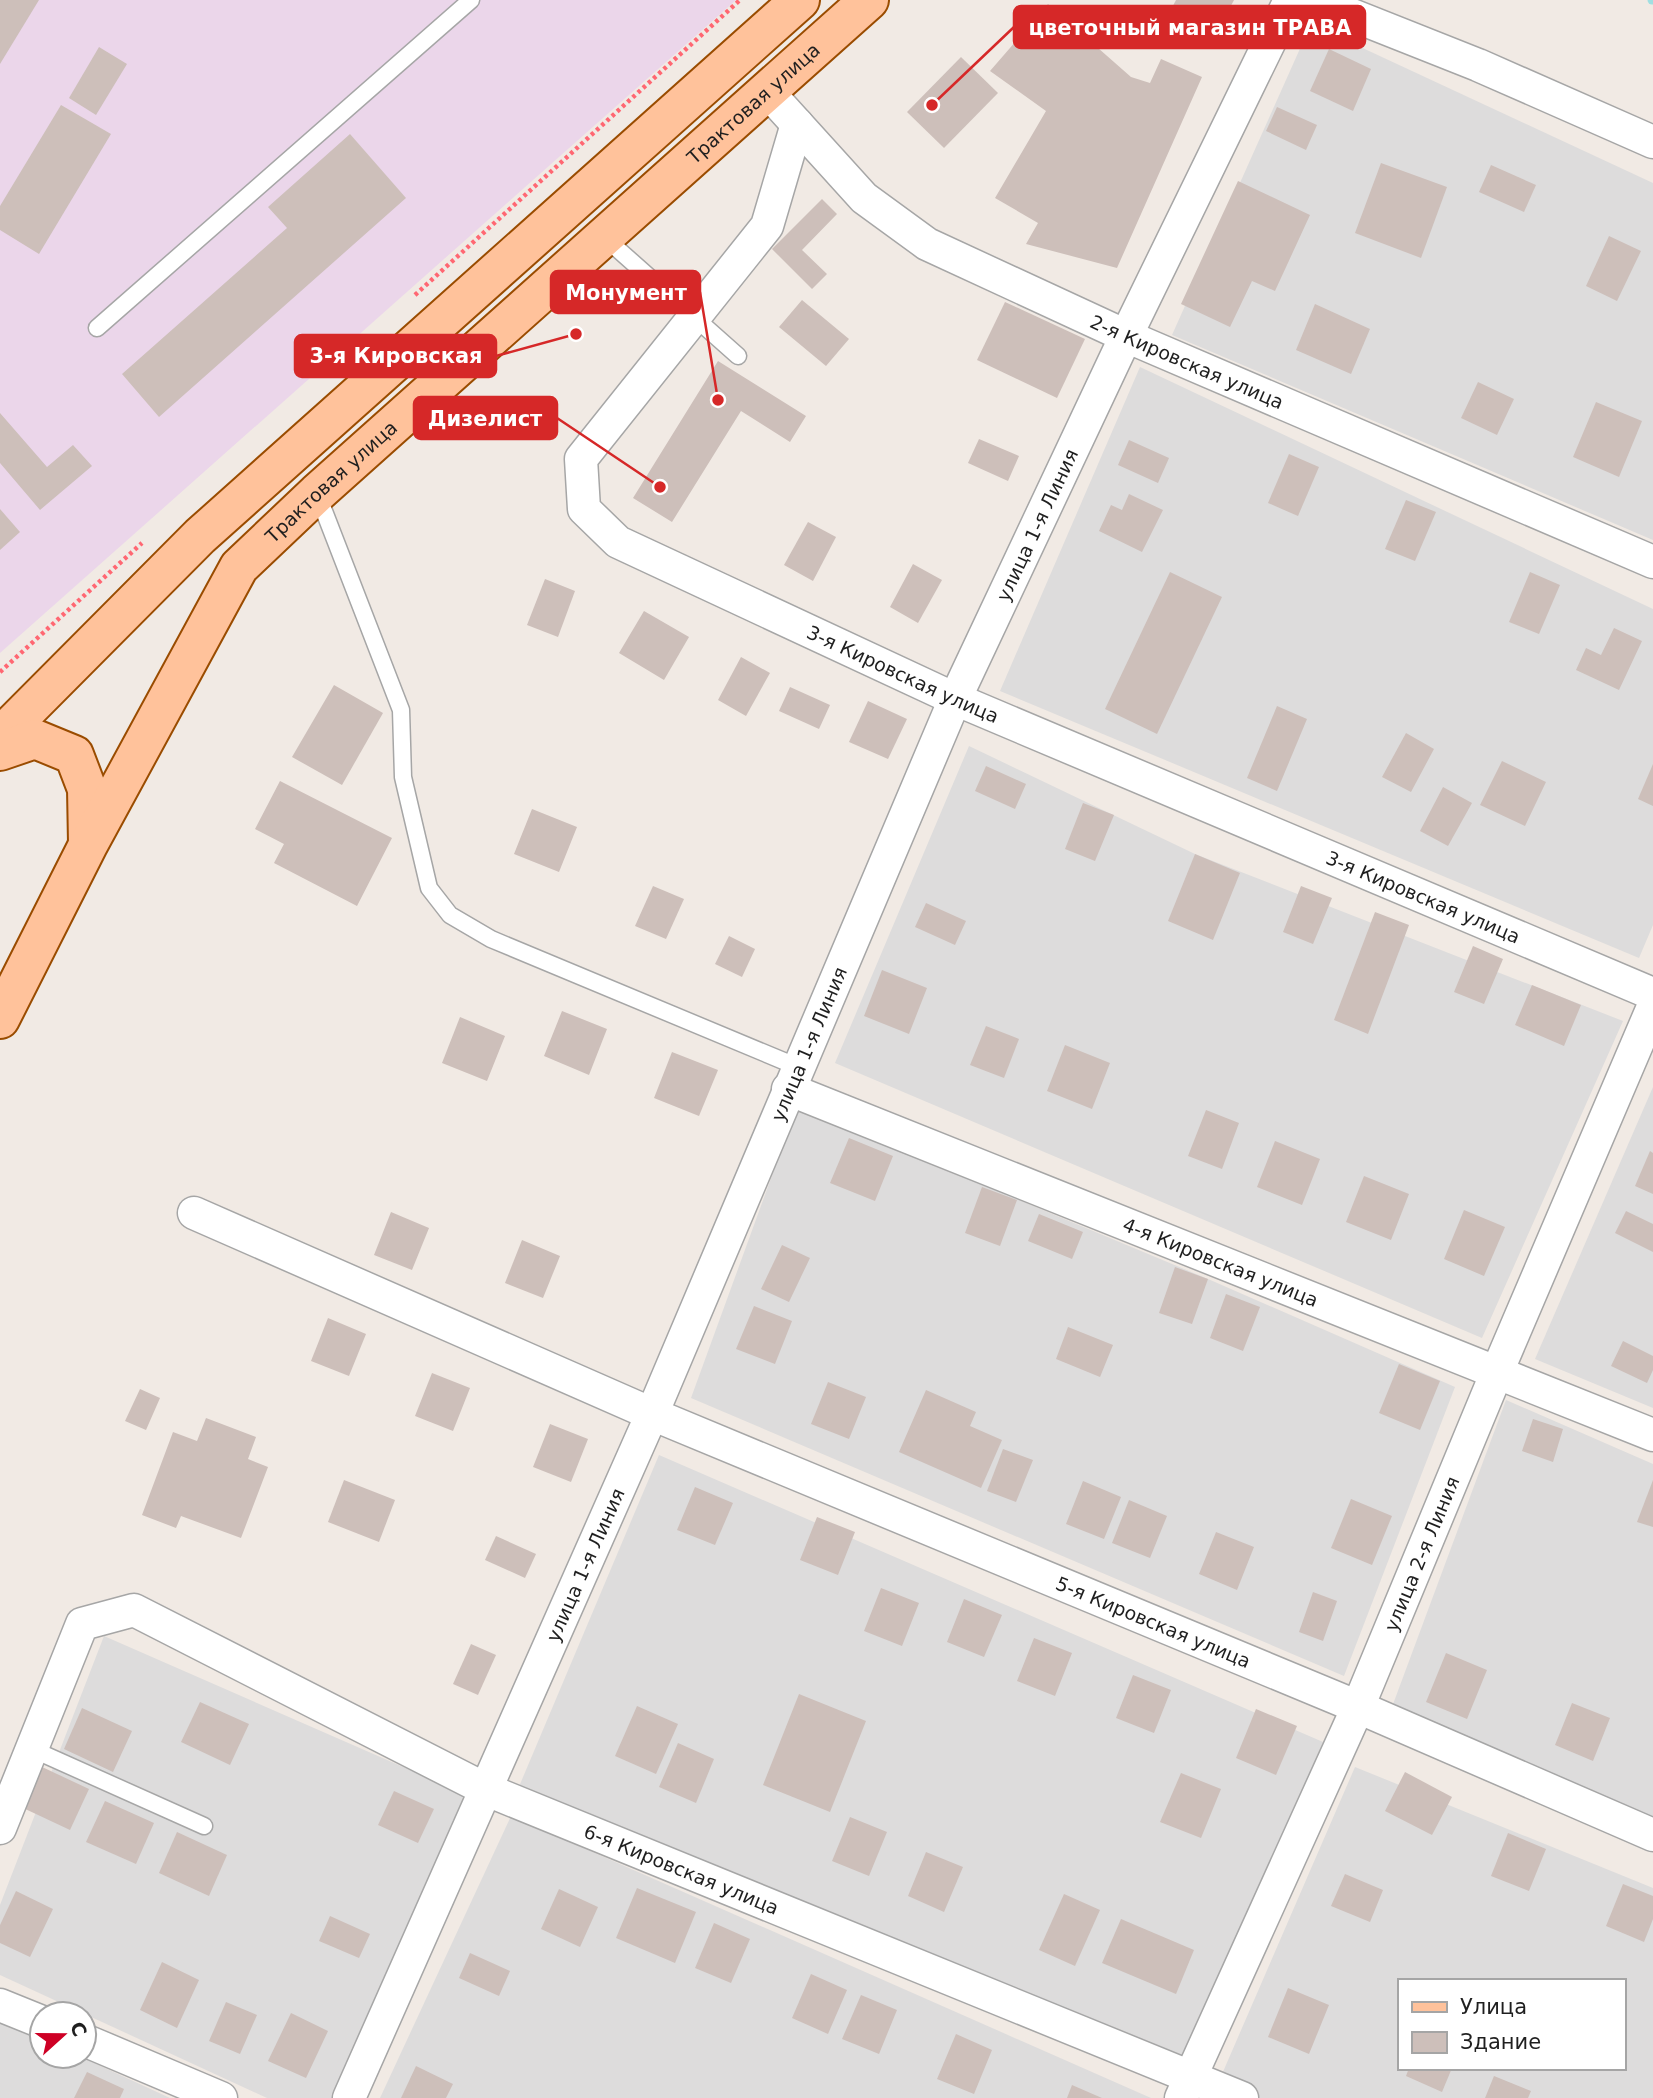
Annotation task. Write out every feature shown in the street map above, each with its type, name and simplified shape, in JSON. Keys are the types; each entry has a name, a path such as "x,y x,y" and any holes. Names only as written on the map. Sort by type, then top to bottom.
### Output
{"main road":[{"path":"0,737 200,536 800,0"},
{"name":"Трактовая улица","path":"0,1019 88,845 239,567 317,493 869,0"},
{"path":"0,751 35,739 74,755 87,789 88,845"}],"street":[{"name":"улица 1-я Линия","path":"349,2098 652,1414 955,699 1126,336 1290,0"},
{"path":"1314,0 1478,65 1653,142"},
{"name":"2-я Кировская улица","path":"767,91 864,198 926,244 1126,336 1653,562"},
{"name":"3-я Кировская улица","path":"797,124 767,226 581,459 584,509 618,542 955,699 1653,994"},
{"name":"улица 2-я Линия","path":"1186,2087 1357,1707 1496,1372 1653,1007"},
{"name":"4-я Кировская улица","path":"793,1078 1653,1435"},
{"name":"5-я Кировская улица","path":"194,1213 652,1414 1357,1707 1653,1835"},
{"name":"6-я Кировская улица","path":"32,1749 82,1624 134,1610 487,1790 1186,2087 1242,2098"},
{"path":"0,1828 32,1749"},
{"path":"0,2005 28,2016"},
{"path":"98,2046 221,2098"}],"lane":[{"path":"97,328 471,0"},
{"path":"604,237 738,356"},
{"path":"317,493 401,710 403,777 426,876 429,888 450,915 491,939 793,1078"},
{"path":"32,1749 204,1826"}],"shaded area":[{"path":"0,0 736,0 0,653"},
{"path":"1311,24 1653,183 1653,540 1172,335"},
{"path":"1140,367 1653,609 1653,925 1639,958 1000,691"},
{"path":"969,746 1195,854 1623,1021 1482,1338 835,1063"},
{"path":"1653,1087 1653,1408 1535,1359"},
{"path":"797,1107 1208,1279 1455,1387 1344,1676 691,1398"},
{"path":"1506,1400 1653,1464 1653,1824 1389,1715"},
{"path":"659,1455 1323,1742 1179,2080 518,1789"},
{"path":"104,1636 474,1798 332,2098 267,2098 98,2020 98,2000 54,2000 0,1975 0,1905"},
{"path":"1355,1767 1653,1888 1653,2098 1241,2098 1216,2088"},
{"path":"511,1816 1151,2098 380,2098"},
{"path":"0,2019 28,2032 28,2070 98,2070 98,2065 170,2098 0,2098"}],"building":[{"path":"0,0 39,0 0,64"},
{"path":"1176,0 1234,0 1208,49 1163,25"},
{"path":"1048,4 1131,77 1150,83 1161,59 1202,77 1117,268 1026,244 1038,223 995,198 1046,111 990,71"},
{"path":"99,47 127,64 96,115 69,98"},
{"path":"1329,49 1371,69 1353,111 1310,91"},
{"path":"961,57 998,93 944,148 907,112"},
{"path":"61,105 111,134 39,254 0,230 0,206"},
{"path":"1277,107 1317,125 1306,150 1266,131"},
{"path":"350,134 406,198 159,417 122,374 287,228 268,207"},
{"path":"1381,163 1447,187 1421,258 1355,233"},
{"path":"1491,165 1536,185 1524,212 1479,192"},
{"path":"1238,181 1310,215 1275,291 1252,281 1230,327 1181,304"},
{"path":"822,199 837,214 802,250 827,274 812,289 772,249"},
{"path":"1609,236 1641,251 1617,301 1586,286"},
{"path":"802,300 849,339 826,366 779,327"},
{"path":"1005,302 1085,339 1057,398 977,360"},
{"path":"1315,304 1370,329 1351,374 1296,350"},
{"path":"718,361 806,416 790,442 741,411 672,522 633,498"},
{"path":"1478,382 1514,399 1497,435 1461,418"},
{"path":"1596,402 1642,421 1619,477 1573,457"},
{"path":"0,413 47,467 73,445 92,466 40,510 0,463"},
{"path":"979,439 1019,456 1008,481 968,463"},
{"path":"1129,440 1169,458 1158,483 1118,465"},
{"path":"1289,454 1319,467 1298,516 1268,503"},
{"path":"1129,494 1163,510 1142,552 1099,531 1111,505 1122,510"},
{"path":"1406,500 1436,512 1415,561 1385,549"},
{"path":"0,509 20,532 0,550"},
{"path":"808,522 836,537 813,581 784,565"},
{"path":"913,564 942,580 918,623 890,607"},
{"path":"1170,572 1222,597 1157,734 1105,709"},
{"path":"1530,572 1560,585 1539,634 1509,622"},
{"path":"545,579 575,591 558,637 527,625"},
{"path":"644,611 689,637 664,680 619,653"},
{"path":"1614,628 1642,641 1619,690 1576,670 1586,648 1601,655"},
{"path":"741,657 770,673 746,716 718,700"},
{"path":"334,685 383,713 342,785 292,757"},
{"path":"790,687 830,705 819,729 779,711"},
{"path":"868,701 907,719 888,759 849,742"},
{"path":"1277,706 1307,719 1277,791 1247,778"},
{"path":"1406,733 1434,749 1411,792 1382,777"},
{"path":"1502,761 1546,782 1525,826 1480,805"},
{"path":"1653,764 1653,806 1638,799"},
{"path":"986,766 1026,784 1015,809 975,791"},
{"path":"280,781 392,838 357,906 274,863 284,844 255,829"},
{"path":"1443,787 1472,803 1448,846 1420,831"},
{"path":"1083,803 1114,815 1095,861 1065,849"},
{"path":"532,809 577,827 559,872 514,854"},
{"path":"1195,854 1240,873 1213,940 1168,921"},
{"path":"653,886 684,899 666,939 635,926"},
{"path":"1301,886 1332,898 1313,944 1283,932"},
{"path":"926,903 966,921 955,945 915,927"},
{"path":"1375,912 1409,925 1368,1034 1334,1020"},
{"path":"729,936 755,949 742,977 715,964"},
{"path":"1473,946 1503,959 1484,1004 1454,992"},
{"path":"882,970 927,988 909,1034 864,1016"},
{"path":"1532,985 1581,1005 1564,1046 1515,1025"},
{"path":"562,1011 607,1029 589,1075 544,1056"},
{"path":"460,1017 505,1036 487,1081 442,1063"},
{"path":"986,1026 1019,1039 1004,1078 970,1065"},
{"path":"1065,1045 1110,1063 1092,1109 1047,1091"},
{"path":"672,1052 718,1070 699,1116 654,1098"},
{"path":"1206,1110 1239,1123 1222,1169 1188,1156"},
{"path":"849,1138 893,1156 875,1201 830,1183"},
{"path":"1275,1141 1320,1159 1302,1205 1257,1187"},
{"path":"1650,1151 1653,1153 1653,1194 1635,1186"},
{"path":"1364,1176 1409,1194 1391,1240 1346,1222"},
{"path":"982,1187 1017,1200 1000,1246 965,1233"},
{"path":"1464,1210 1505,1227 1484,1276 1444,1259"},
{"path":"1626,1211 1653,1224 1653,1252 1615,1233"},
{"path":"391,1212 429,1228 412,1270 374,1255"},
{"path":"1039,1214 1083,1232 1072,1259 1028,1241"},
{"path":"522,1240 560,1256 543,1298 505,1283"},
{"path":"782,1245 810,1258 789,1302 761,1289"},
{"path":"1175,1267 1208,1279 1192,1324 1159,1313"},
{"path":"1226,1294 1260,1307 1243,1351 1210,1338"},
{"path":"754,1306 792,1321 775,1364 736,1349"},
{"path":"328,1318 366,1334 349,1376 311,1361"},
{"path":"1068,1327 1113,1345 1100,1377 1056,1359"},
{"path":"1623,1341 1653,1356 1653,1370 1647,1383 1611,1366"},
{"path":"1399,1364 1440,1381 1420,1430 1379,1413"},
{"path":"432,1373 470,1388 453,1431 415,1416"},
{"path":"828,1382 866,1397 849,1439 811,1424"},
{"path":"140,1389 160,1398 146,1430 125,1421"},
{"path":"926,1390 976,1412 970,1426 1002,1440 981,1488 899,1452"},
{"path":"206,1418 256,1437 248,1459 268,1467 241,1538 181,1516 176,1528 142,1515 173,1432 197,1441"},
{"path":"1533,1419 1563,1429 1553,1462 1522,1451"},
{"path":"550,1424 588,1439 571,1482 533,1467"},
{"path":"1003,1449 1033,1460 1016,1502 987,1491"},
{"path":"344,1480 395,1500 379,1542 328,1522"},
{"path":"1653,1480 1653,1527 1637,1522"},
{"path":"1083,1481 1121,1497 1104,1539 1066,1524"},
{"path":"695,1487 733,1503 715,1545 677,1530"},
{"path":"1351,1499 1392,1516 1372,1565 1331,1548"},
{"path":"1129,1500 1167,1516 1150,1558 1112,1543"},
{"path":"817,1517 855,1532 838,1575 800,1560"},
{"path":"1216,1532 1254,1547 1237,1590 1199,1574"},
{"path":"496,1536 536,1554 525,1578 485,1560"},
{"path":"881,1588 919,1603 902,1646 864,1631"},
{"path":"1313,1592 1337,1601 1323,1641 1299,1632"},
{"path":"964,1599 1002,1615 984,1657 947,1642"},
{"path":"1034,1638 1072,1653 1055,1696 1017,1681"},
{"path":"471,1644 496,1655 478,1695 453,1684"},
{"path":"1446,1653 1487,1670 1467,1719 1426,1702"},
{"path":"1133,1675 1171,1690 1154,1733 1116,1718"},
{"path":"799,1694 866,1721 830,1812 763,1785"},
{"path":"200,1702 249,1724 230,1765 181,1742"},
{"path":"1572,1703 1610,1718 1593,1761 1555,1745"},
{"path":"637,1706 678,1724 656,1774 615,1756"},
{"path":"82,1708 132,1731 113,1772 64,1749"},
{"path":"1256,1709 1297,1726 1276,1775 1236,1758"},
{"path":"678,1743 714,1759 696,1803 659,1787"},
{"path":"40,1766 89,1789 70,1830 21,1807"},
{"path":"1405,1772 1452,1797 1432,1835 1385,1811"},
{"path":"1181,1773 1221,1789 1201,1838 1160,1822"},
{"path":"394,1791 434,1809 418,1843 378,1825"},
{"path":"105,1801 154,1823 136,1864 86,1842"},
{"path":"850,1817 887,1832 869,1876 832,1861"},
{"path":"177,1832 227,1855 209,1896 159,1873"},
{"path":"1508,1833 1546,1849 1529,1891 1491,1876"},
{"path":"926,1852 963,1867 944,1912 908,1896"},
{"path":"1345,1874 1383,1890 1370,1922 1331,1906"},
{"path":"1623,1884 1653,1896 1653,1919 1644,1942 1606,1926"},
{"path":"637,1888 696,1912 675,1963 616,1938"},
{"path":"559,1889 598,1907 580,1947 541,1929"},
{"path":"16,1891 53,1909 30,1957 0,1943 0,1925"},
{"path":"1064,1894 1100,1910 1075,1966 1039,1950"},
{"path":"330,1916 370,1934 359,1958 319,1941"},
{"path":"1121,1919 1194,1950 1176,1994 1102,1963"},
{"path":"714,1923 750,1939 731,1983 695,1968"},
{"path":"470,1953 510,1971 499,1996 459,1978"},
{"path":"162,1962 199,1980 177,2028 140,2010"},
{"path":"811,1974 847,1990 828,2034 792,2018"},
{"path":"1288,1988 1329,2005 1309,2054 1268,2037"},
{"path":"861,1995 897,2010 879,2054 842,2039"},
{"path":"226,2002 257,2015 240,2054 209,2041"},
{"path":"291,2013 328,2031 306,2078 268,2061"},
{"path":"956,2034 992,2050 974,2094 937,2079"},
{"path":"416,2066 453,2084 446,2098 401,2098"},
{"path":"1408,2070 1451,2070 1442,2092 1406,2076"},
{"path":"87,2072 124,2089 120,2098 74,2098"},
{"path":"1494,2076 1531,2091 1528,2098 1485,2098"},
{"path":"1072,2085 1102,2098 1067,2098"}],"place":[{"name":"цветочный магазин ТРАВА","path":"932,105"},
{"name":"3-я Кировская","path":"576,334"},
{"name":"Монумент","path":"718,400"},
{"name":"Дизелист","path":"660,487"}]}
